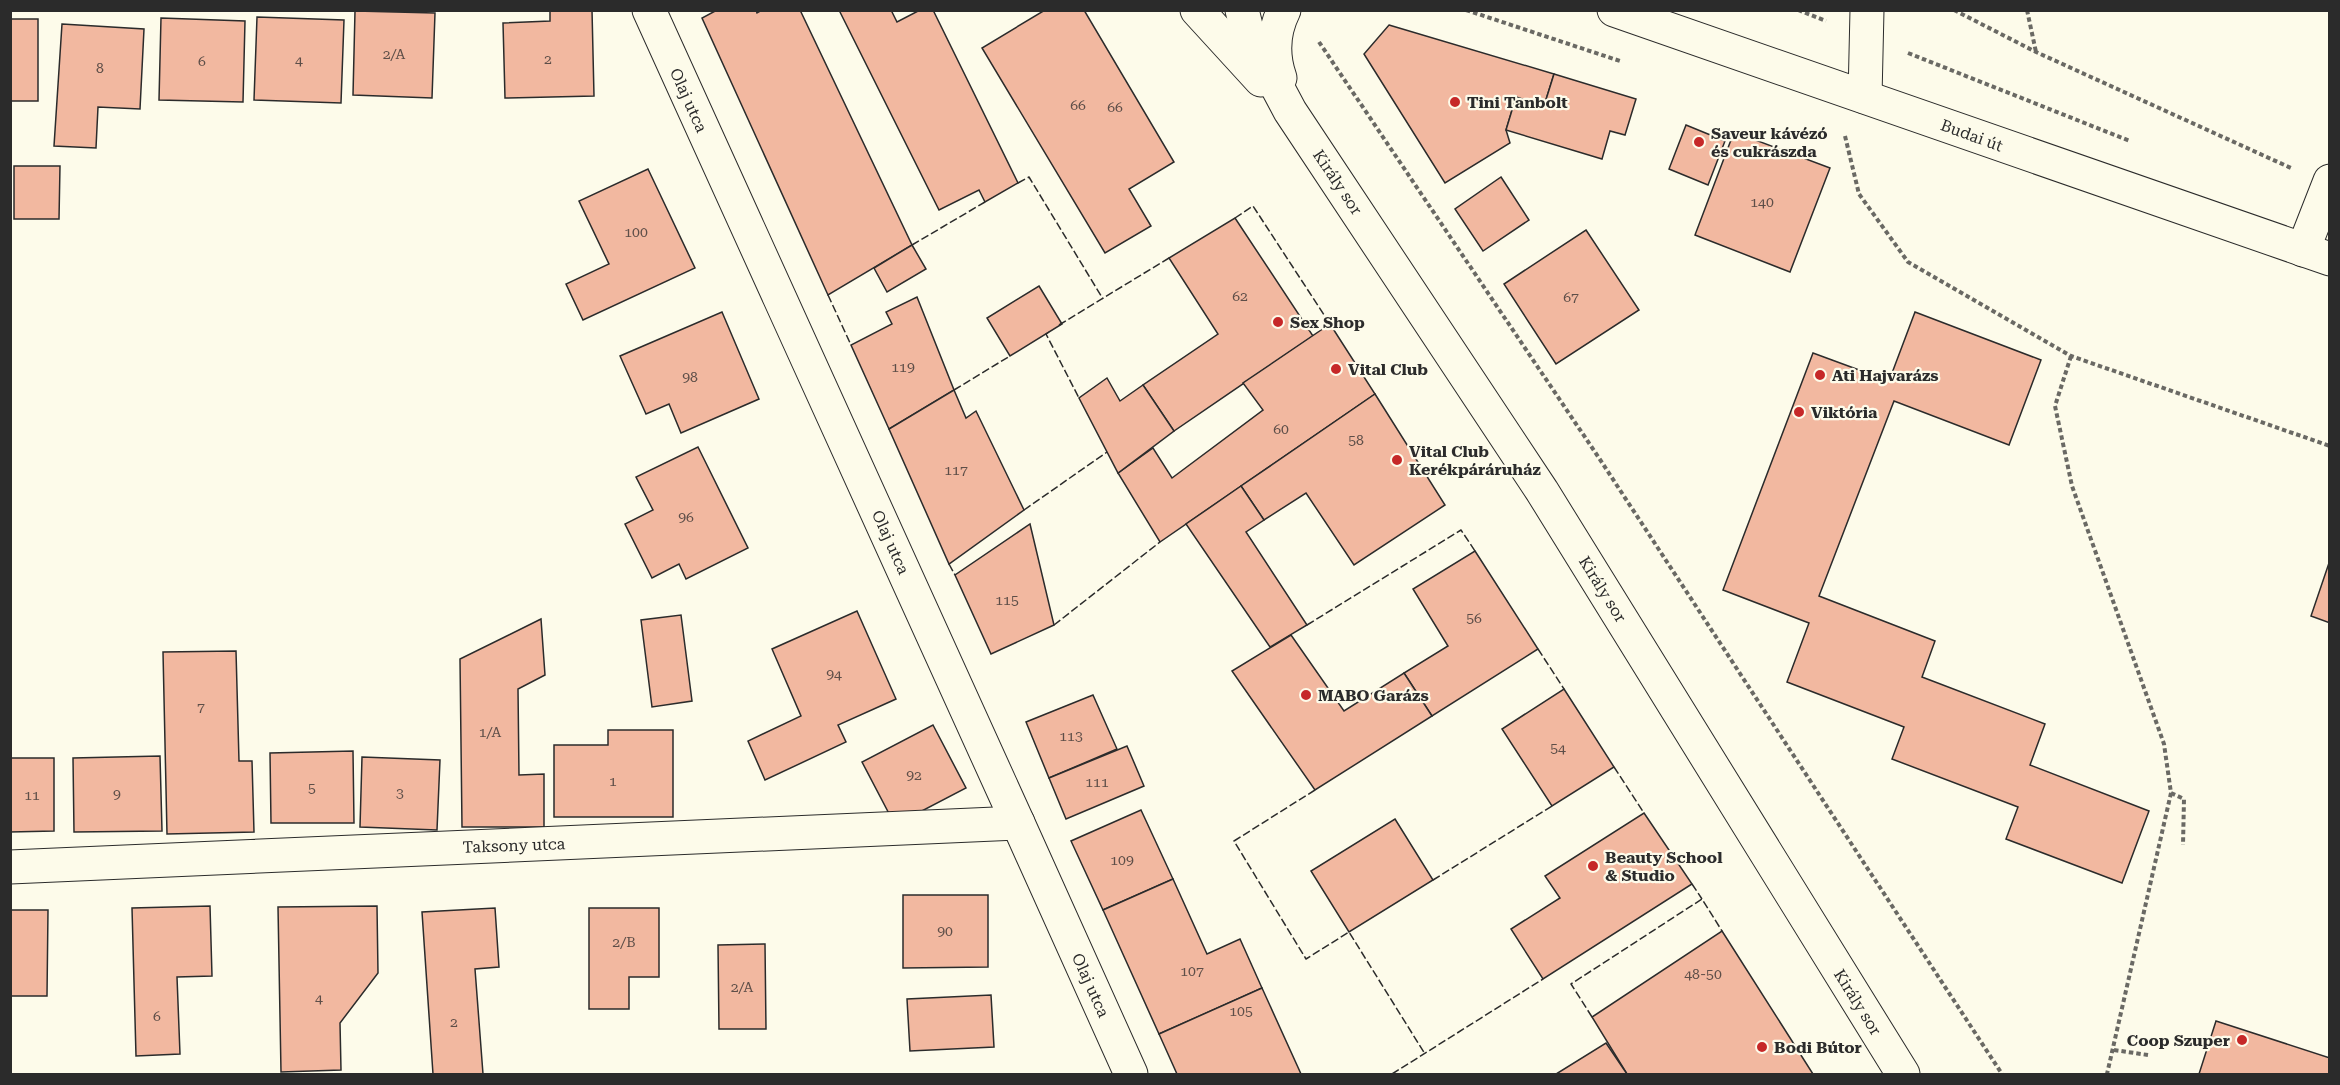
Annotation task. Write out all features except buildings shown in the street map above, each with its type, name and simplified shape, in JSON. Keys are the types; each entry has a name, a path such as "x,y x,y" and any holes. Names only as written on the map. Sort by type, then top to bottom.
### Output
{"street":[{"name":"Olaj utca","path":"649,10 1131,1074"},
{"name":"Király sor","path":"1197,10 1290,111"},
{"name":"Király sor","path":"1242,10 1247,30 1290,111 1542,491 1903,1074"},
{"name":"Király sor","path":"1284,10 1274,41 1276,67 1290,111"},
{"name":"Budai út","path":"1614,10 2316,255"},
{"path":"1865,97 1867,24"},
{"path":"2316,255 2329,183"},
{"name":"Taksony utca","path":"10,867 1018,823"}],"path":[{"path":"1466,10 1622,62"},
{"path":"1798,10 1867,24 2130,141"},
{"path":"1954,10 2036,52 2329,183"},
{"path":"2027,10 2036,52"},
{"path":"1315,36 1599,458 2002,1074"},
{"path":"1845,135 1859,194 1908,262 2071,356 2330,446"},
{"path":"2071,356 2055,406 2072,486 2164,744 2171,793 2107,1074"},
{"path":"2171,793 2184,799 2183,845"},
{"path":"2114,1050 2148,1055"}],"fence":[{"path":"1018,183 1029,177 1103,299"},
{"path":"912,245 985,202"},
{"path":"1235,218 1253,206 1330,324"},
{"path":"1059,325 1169,258"},
{"path":"828,295 851,345"},
{"path":"1049,332 1046,334 1079,398"},
{"path":"954,390 1010,356"},
{"path":"1024,510 1107,452"},
{"path":"1307,625 1461,530 1475,551"},
{"path":"1054,625 1160,542"},
{"path":"949,564 955,575"},
{"path":"1538,649 1564,689"},
{"path":"1614,767 1644,813"},
{"path":"1315,790 1234,841 1306,959 1349,932 1425,1054"},
{"path":"1433,880 1552,806"},
{"path":"1692,884 1702,899"},
{"path":"1592,1017 1571,984 1702,899 1722,931"},
{"path":"1392,1074 1543,979"}],"place":[{"name":"Tini Tanbolt","path":"1455,102"},
{"name":"Saveur kávézó és cukrászda","path":"1699,142"},
{"name":"Sex Shop","path":"1278,322"},
{"name":"Vital Club","path":"1336,369"},
{"name":"Ati Hajvarázs","path":"1820,375"},
{"name":"Viktória","path":"1799,412"},
{"name":"Vital Club Kerékpáráruház","path":"1397,460"},
{"name":"MABO Garázs","path":"1306,695"},
{"name":"Beauty School & Studio","path":"1593,866"},
{"name":"Coop Szuper","path":"2242,1040"},
{"name":"Bodi Bútor","path":"1762,1047"}]}
